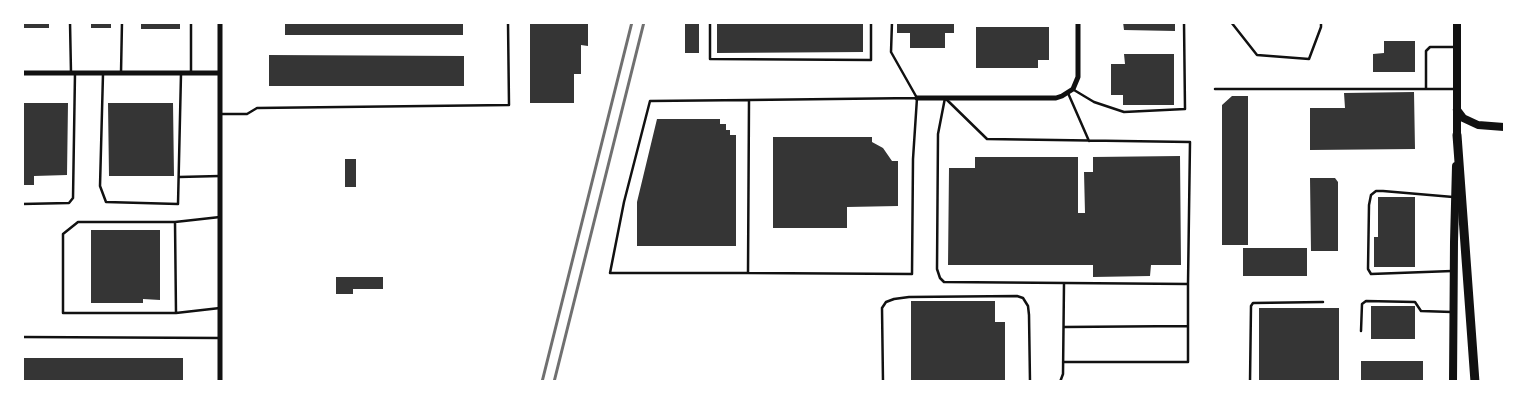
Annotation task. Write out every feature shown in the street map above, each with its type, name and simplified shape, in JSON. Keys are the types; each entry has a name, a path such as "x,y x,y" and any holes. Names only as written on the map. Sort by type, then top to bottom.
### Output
{"highway":[{"path":"1457,135 1475,382"}],"main road":[{"path":"1453,382 1457,22"},
{"path":"1457,110 1469,122 1492,128 1504,128"}],"street":[{"path":"220,22 220,382"},
{"path":"917,98 1056,98 1068,93 1073,89 1078,77 1078,22"},
{"path":"22,73 220,73"}],"lane":[{"path":"22,204 69,203 73,198 73,73 70,22"},
{"path":"121,73 122,22"},
{"path":"191,22 191,73"},
{"path":"220,114 247,114 257,108 510,106 508,22"},
{"path":"710,22 710,59 871,60 871,22"},
{"path":"892,22 892,52 917,98 913,159 912,274 610,273 624,202 650,101 917,98"},
{"path":"1073,89 1094,102 1124,112 1185,109 1184,22"},
{"path":"1231,22 1257,56 1309,59 1321,27 1321,22"},
{"path":"1426,89 1426,51 1430,47 1457,47"},
{"path":"103,73 100,186 106,202 178,204 181,73"},
{"path":"1215,90 1457,89"},
{"path":"1068,93 1089,141"},
{"path":"945,98 987,139 1190,142 1188,362 1063,362"},
{"path":"945,98 938,134 937,269 940,278 944,282 1188,284"},
{"path":"748,273 749,100"},
{"path":"179,177 220,176"},
{"path":"1454,271 1371,274 1368,269 1368,260 1369,205 1371,195 1376,191 1455,197"},
{"path":"220,217 175,222 78,222 63,234 63,313 176,313 220,308"},
{"path":"175,222 176,313"},
{"path":"1060,382 1063,374 1064,283"},
{"path":"883,382 882,308 886,302 908,297 1007,296 1023,298 1028,306 1030,315 1030,382"},
{"path":"1361,331 1362,304 1366,301 1415,302 1421,311 1454,312"},
{"path":"1250,382 1251,308 1254,303 1323,302"},
{"path":"1064,327 1188,326"},
{"path":"22,337 220,338"}],"building":[{"path":"22,22 49,22 49,28 22,28"},
{"path":"91,22 111,22 111,28 91,28"},
{"path":"141,22 180,22 180,29 141,29"},
{"path":"285,22 463,22 463,35 285,35"},
{"path":"530,22 588,22 588,46 581,45 581,74 574,74 574,103 530,103"},
{"path":"685,22 699,22 699,53 685,53"},
{"path":"717,22 863,22 863,52 717,53"},
{"path":"897,22 954,22 954,33 945,33 945,48 910,48 910,33 897,33"},
{"path":"1123,22 1175,22 1175,31 1124,30"},
{"path":"976,27 1049,27 1049,60 1038,60 1038,68 976,68"},
{"path":"1384,41 1415,41 1415,72 1373,72 1373,54 1384,53"},
{"path":"1124,54 1174,54 1174,105 1123,105 1123,95 1111,95 1111,64 1125,64"},
{"path":"269,55 464,56 464,86 269,86"},
{"path":"1414,92 1415,149 1310,150 1310,108 1345,108 1344,93"},
{"path":"1232,96 1248,96 1248,245 1222,245 1222,105"},
{"path":"22,103 68,103 67,175 34,176 34,185 22,185"},
{"path":"108,103 173,103 174,176 109,176"},
{"path":"657,119 720,119 720,124 726,124 726,130 730,130 730,135 736,135 736,246 637,246 637,202"},
{"path":"773,137 872,137 872,142 883,148 892,161 898,161 898,206 847,207 847,228 773,228"},
{"path":"1180,156 1181,265 1151,265 1150,276 1093,277 1093,265 948,265 949,168 975,168 975,157 1078,157 1078,213 1085,213 1084,172 1093,172 1093,157"},
{"path":"345,159 356,159 356,187 345,187"},
{"path":"1310,178 1335,178 1338,182 1338,251 1311,251"},
{"path":"1378,197 1415,197 1415,267 1374,267 1374,237 1378,237"},
{"path":"91,230 160,230 160,300 143,299 143,303 91,303"},
{"path":"1243,248 1307,248 1307,276 1243,276"},
{"path":"336,277 383,277 383,289 353,289 353,294 336,294"},
{"path":"911,301 995,301 995,322 1005,322 1005,382 911,382"},
{"path":"1371,306 1415,306 1415,339 1371,339"},
{"path":"1259,308 1339,308 1339,382 1259,382"},
{"path":"22,358 183,358 183,382 22,382"},
{"path":"1361,361 1423,361 1423,382 1361,382"}],"railway":[{"path":"542,382 632,22"},
{"path":"554,382 644,22"}]}
